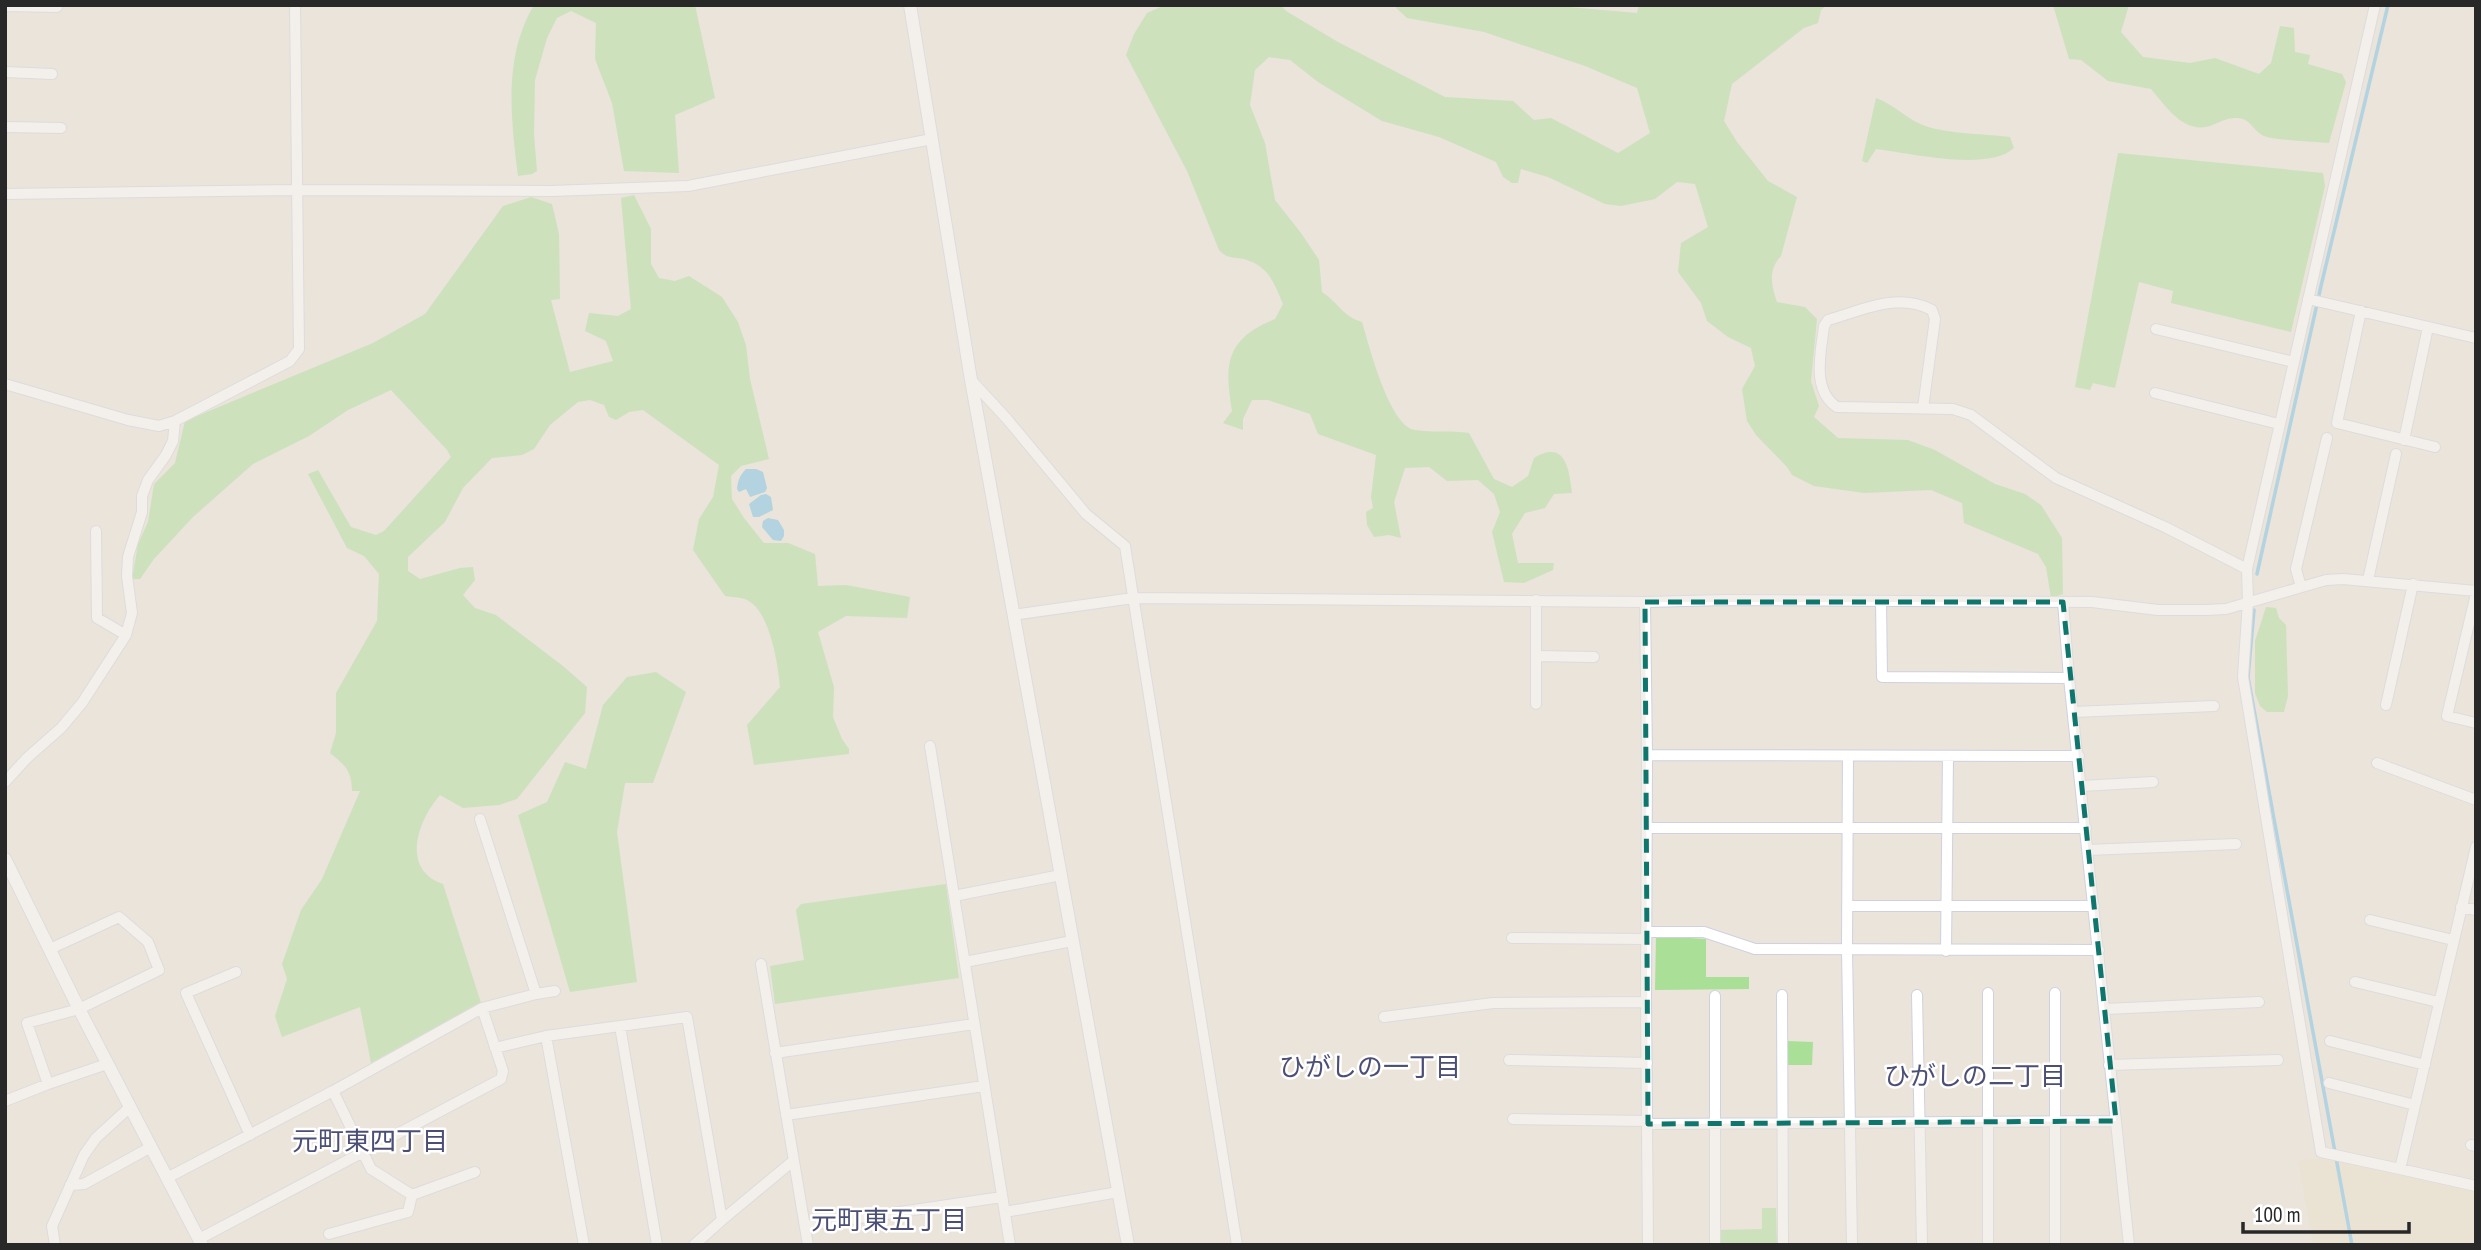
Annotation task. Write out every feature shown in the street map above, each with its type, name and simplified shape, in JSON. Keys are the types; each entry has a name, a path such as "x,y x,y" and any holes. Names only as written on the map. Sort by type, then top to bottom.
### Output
{"street":[{"path":"5,384 128,420 159,425 175,421 290,361 296,354 299,349 295,5"},
{"path":"910,5 971,380 1128,1245"},
{"path":"2375,5 2315,300 2294,362 2247,569 2248,601 2242,677 2321,1152 2476,1186"},
{"path":"5,6 57,7"},
{"path":"5,72 52,74"},
{"path":"5,127 61,128"},
{"path":"5,194 296,190 551,191 688,186 932,139"},
{"path":"2315,300 2476,338"},
{"path":"1923,408 1935,319 1932,310 1921,305 1888,302 1828,320 1824,326 1819,373 1829,402 1838,407 1865,409 1953,409 1971,415 2056,478 2165,527 2247,569"},
{"path":"2361,312 2337,423 2435,447"},
{"path":"2404,440 2428,327"},
{"path":"2156,329 2294,362"},
{"path":"971,380 1086,514 1125,546 1237,1245"},
{"path":"2155,393 2279,425"},
{"path":"5,782 82,704 126,635 132,613 127,576 128,557 142,512 142,496 148,480 173,442 175,421"},
{"path":"2301,587 2296,569 2327,438"},
{"path":"2368,580 2396,454"},
{"path":"96,531 97,618 126,635"},
{"path":"1013,615 1133,598 2063,602 2112,604 2158,610 2206,610 2226,608 2326,580 2368,580 2476,592 2447,716 2476,723"},
{"path":"2386,705 2413,584"},
{"path":"1536,600 1536,704"},
{"path":"1881,601 1882,677 2069,678"},
{"path":"1645,602 1647,1245"},
{"path":"2063,602 2129,1245"},
{"path":"1536,656 1594,657"},
{"path":"2074,712 2214,706"},
{"path":"930,746 1010,1245"},
{"path":"1647,755 2079,756"},
{"path":"1946,951 1948,756"},
{"path":"1848,757 1847,950 1852,1245"},
{"path":"2377,763 2476,800"},
{"path":"2082,786 2153,782"},
{"path":"480,819 536,994"},
{"path":"1647,828 2086,828"},
{"path":"2088,850 2236,844"},
{"path":"2400,1169 2476,847"},
{"path":"5,859 107,1064 200,1242 501,1079 503,1071 482,1008"},
{"path":"954,896 1060,875"},
{"path":"1847,906 2094,906"},
{"path":"2461,907 2476,910"},
{"path":"48,1084 27,1023 79,1009 159,970 148,942 118,917 50,949"},
{"path":"2370,920 2453,940"},
{"path":"1512,938 1704,932 1755,949 2099,950"},
{"path":"965,962 1072,942"},
{"path":"761,964 808,1245"},
{"path":"236,972 186,993 250,1135"},
{"path":"2355,982 2438,1002"},
{"path":"167,1178 333,1091 482,1008 555,991"},
{"path":"1988,993 1988,1245"},
{"path":"2055,993 2055,1245"},
{"path":"1782,995 1783,1245"},
{"path":"1917,995 1922,1245"},
{"path":"1715,996 1715,1245"},
{"path":"1384,1017 1493,1003 1646,1002"},
{"path":"2105,1009 2259,1002"},
{"path":"495,1048 546,1036 687,1017 722,1220"},
{"path":"775,1053 974,1024"},
{"path":"620,1026 657,1245"},
{"path":"546,1036 584,1245"},
{"path":"2330,1041 2425,1065"},
{"path":"1509,1060 1647,1063"},
{"path":"2109,1065 2278,1060"},
{"path":"5,1101 107,1064"},
{"path":"2329,1083 2415,1105"},
{"path":"786,1115 985,1086"},
{"path":"333,1091 372,1169 412,1195"},
{"path":"54,1245 52,1226 84,1155 96,1138 130,1107"},
{"path":"1513,1119 1715,1124 2116,1121"},
{"path":"70,1185 84,1184 151,1147"},
{"path":"694,1245 793,1161"},
{"path":"412,1195 475,1172"},
{"path":"1005,1212 1118,1192"},
{"path":"329,1234 408,1212 412,1195"},
{"path":"805,1226 1002,1197"}],"highlighted area":[{"path":"1645,602 2063,602 2116,1121 1648,1124"}],"shaded area":[{"path":"2329,1157 2476,1192 2476,1245 2313,1245 2298,1161"}],"green space":[{"path":"534,5 695,5 715,98 675,115 679,173 624,171 612,103 595,59 596,23 571,11 557,18 547,38 535,80 534,135 537,171 518,176 513,133 513,67 524,25"},
{"path":"1165,5 1281,5 1286,11 1338,42 1445,97 1513,101 1534,120 1551,118 1618,153 1650,133 1637,88 1585,66 1484,32 1407,18 1393,5 1546,5 1637,13 1639,5 1827,5 1821,10 1818,23 1804,28 1732,84 1724,121 1768,181 1797,197 1781,256 1772,272 1772,284 1777,302 1805,307 1817,319 1811,381 1819,406 1814,417 1838,438 1908,440 1935,450 1995,484 2025,494 2041,505 2062,538 2063,594 2051,598 2046,567 2038,554 1964,523 1962,503 1931,490 1864,493 1814,486 1792,475 1756,435 1747,421 1742,389 1755,366 1751,348 1728,337 1707,321 1701,303 1678,272 1681,243 1708,227 1695,184 1677,182 1655,199 1621,206 1605,204 1548,177 1521,169 1518,183 1512,183 1503,177 1496,162 1439,137 1382,121 1318,82 1290,60 1269,57 1255,70 1250,105 1265,143 1275,200 1319,260 1322,292 1345,313 1362,322 1381,383 1397,415 1415,430 1469,433 1494,479 1512,487 1528,476 1534,458 1545,453 1553,452 1559,455 1564,460 1569,475 1572,493 1554,494 1545,508 1525,513 1512,534 1518,563 1554,563 1553,570 1524,583 1504,582 1492,532 1500,512 1494,494 1478,480 1447,481 1429,467 1405,468 1394,502 1401,538 1389,535 1374,537 1367,525 1366,512 1373,508 1371,497 1376,455 1318,434 1310,414 1268,400 1252,400 1243,419 1243,430 1223,423 1232,411 1228,379 1232,354 1246,335 1275,319 1283,304 1265,271 1252,262 1228,256 1219,250 1187,171 1126,55 1134,34 1147,13"},
{"path":"2053,5 2129,5 2121,32 2143,57 2190,63 2215,58 2259,74 2271,63 2280,26 2294,28 2295,52 2310,55 2308,64 2342,74 2346,82 2329,143 2264,136 2238,118 2206,127 2197,127 2181,121 2151,89 2108,81 2081,60 2069,59"},
{"path":"1876,98 1928,127 2010,137 2014,148 2002,155 1968,160 1876,149 1867,163 1862,161"},
{"path":"2118,153 2323,173 2325,186 2291,332 2171,303 2173,291 2139,282 2115,388 2093,383 2090,390 2075,387"},
{"path":"634,195 651,229 651,264 659,278 675,281 689,276 722,297 738,322 746,345 750,379 769,459 741,466 731,476 732,499 744,518 764,543 788,543 815,554 818,586 846,585 910,597 907,618 846,616 818,632 834,687 833,717 849,754 754,765 747,725 780,687 771,639 762,615 755,606 745,599 725,596 693,550 699,519 713,497 719,465 643,410 629,412 616,420 609,417 604,405 590,400 578,402 550,425 534,449 522,455 492,458 463,488 445,522 408,557 408,571 420,579 473,567 475,580 463,595 475,608 496,615 587,687 585,713 517,799 499,805 463,808 440,795 425,817 420,830 417,856 421,867 430,877 443,884 481,1003 371,1063 360,1007 282,1037 275,1016 287,979 282,964 301,910 322,879 360,791 352,791 347,769 330,753 336,733 336,693 377,621 379,574 364,556 347,548 308,474 318,470 351,527 376,535 384,531 451,457 391,390 348,410 309,436 253,464 193,517 154,559 140,579 132,579 138,544 148,522 154,484 175,463 185,421 373,343 425,314 503,206 531,197 552,204 559,234 560,299 551,300 570,372 613,361 606,341 585,331 589,313 618,316 631,309 621,198"},
{"path":"2266,607 2276,608 2279,618 2286,625 2288,696 2284,712 2267,712 2260,706 2255,693 2255,641"},
{"path":"656,672 686,692 653,783 625,783 617,832 637,982 570,992 518,815 547,802 565,762 586,769 603,705 627,677"},
{"path":"946,884 959,978 775,1004 770,966 804,960 796,910 801,904"},
{"path":"1656,936 1706,939 1706,977 1749,977 1749,989 1655,990"},
{"path":"1787,1041 1813,1042 1812,1065 1787,1065"},
{"path":"1762,1208 1776,1208 1777,1245 1719,1245 1719,1230 1762,1229"}],"water":[{"path":"746,469 763,472 767,488 765,492 750,497 746,489 739,492 739,480"},
{"path":"766,494 771,497 773,510 753,517 749,504"},
{"path":"768,518 778,520 784,530 781,541 773,540 762,527 763,521"}],"waterway":[{"path":"2257,574 2321,286 2388,5"},
{"path":"2254,610 2248,677 2352,1245"}],"district":[{"name":"ひがしの一丁目","path":"1370,1067"},
{"name":"ひがしの二丁目","path":"1975,1076"},
{"name":"元町東四丁目","path":"370,1141"},
{"name":"元町東五丁目","path":"889,1220"}]}
